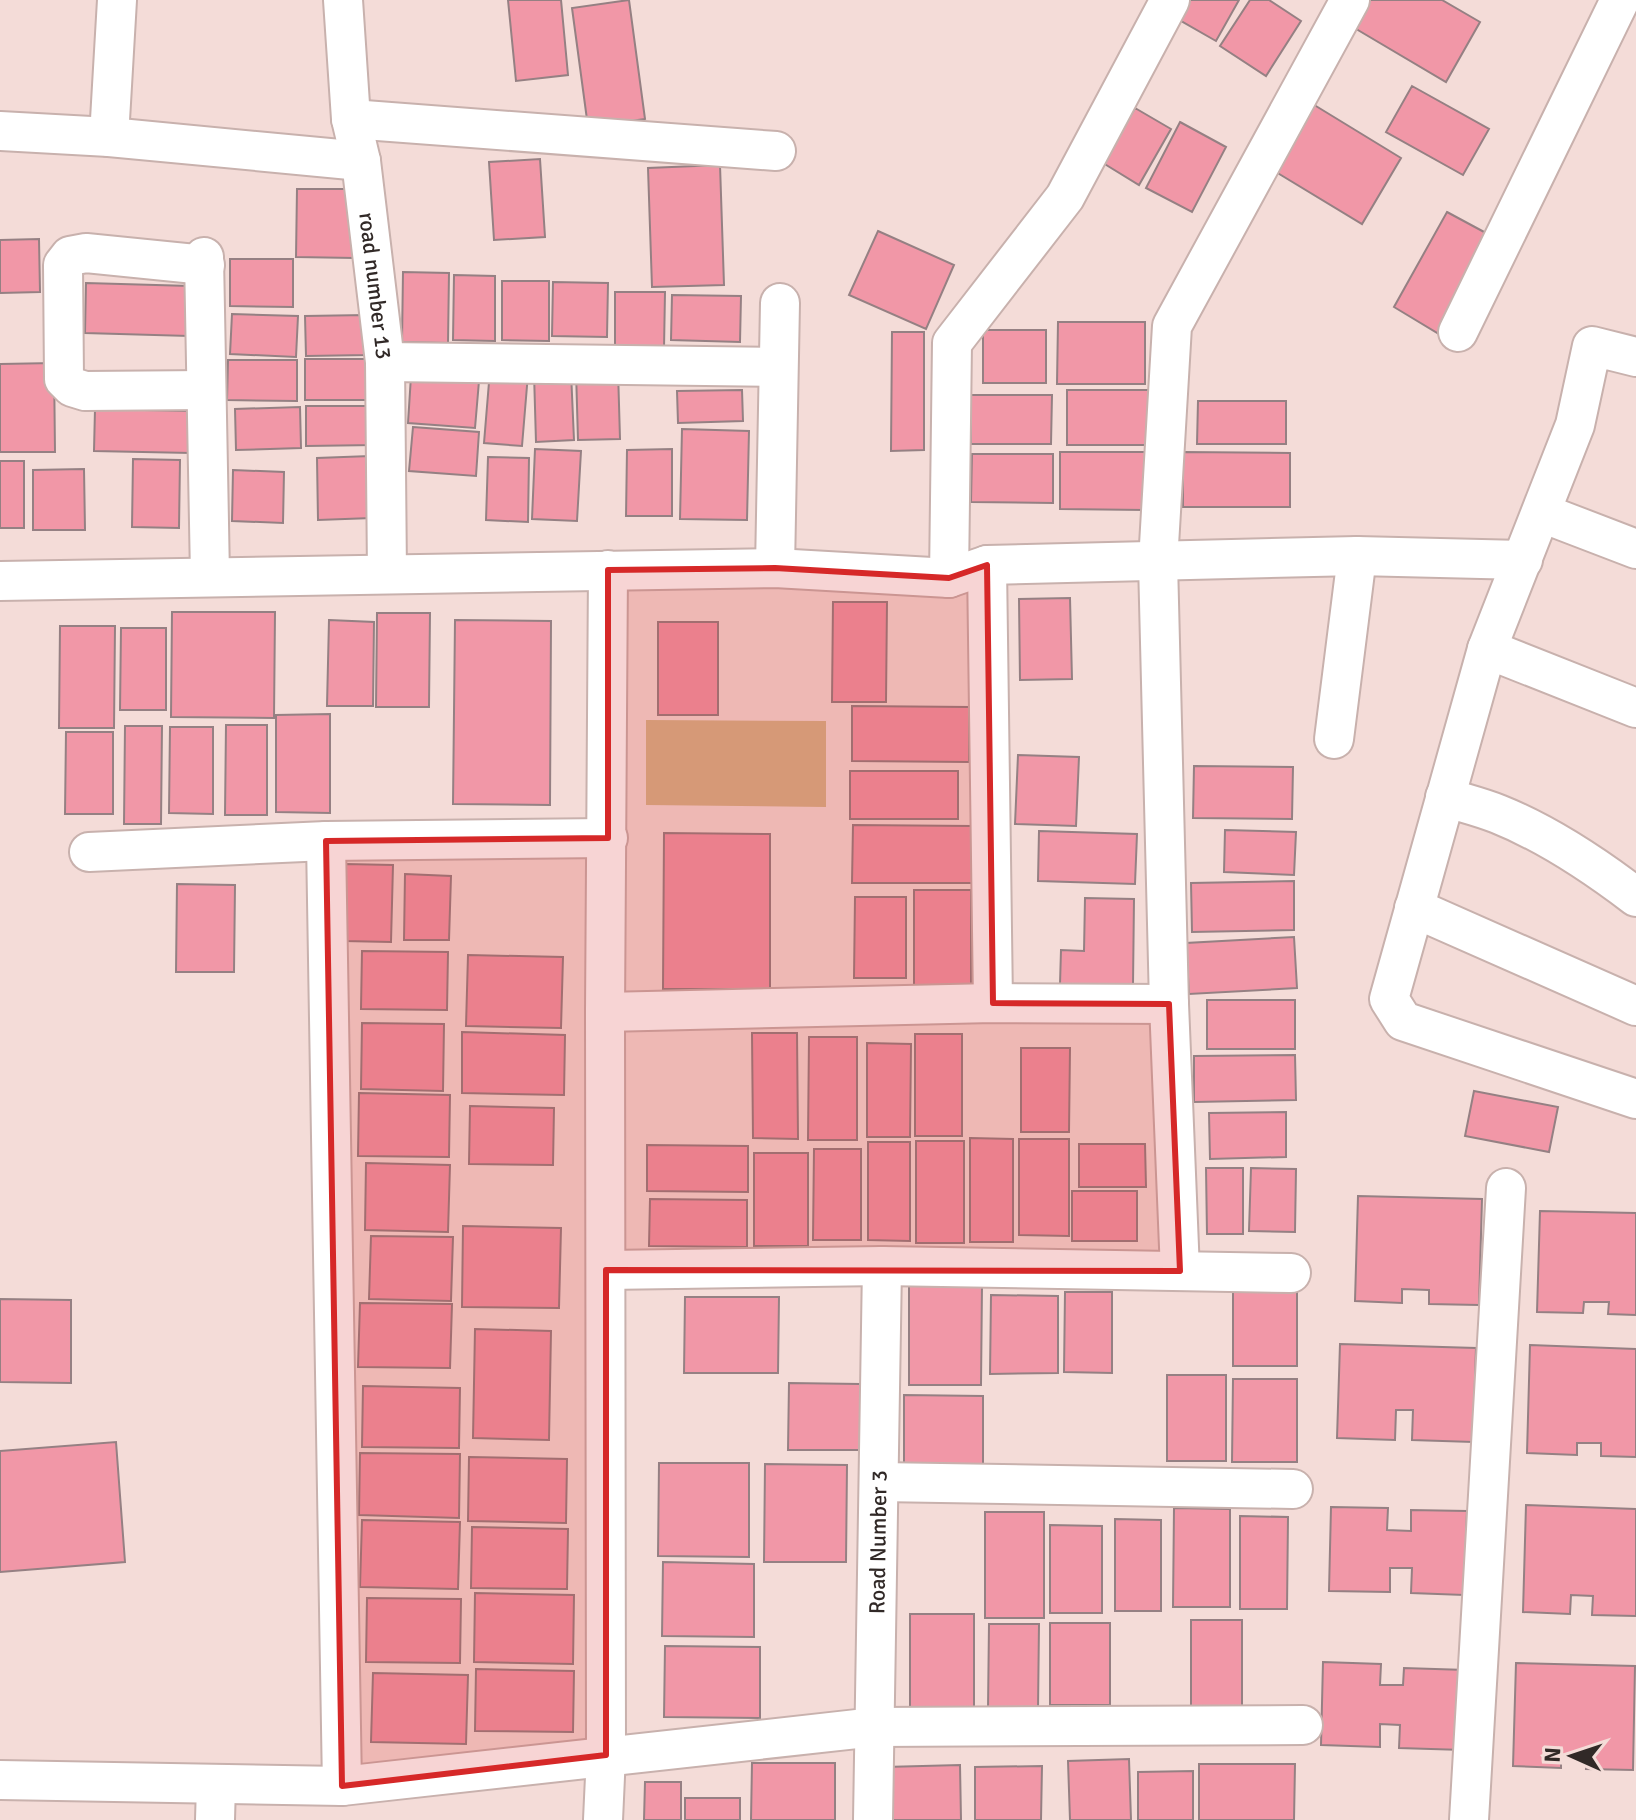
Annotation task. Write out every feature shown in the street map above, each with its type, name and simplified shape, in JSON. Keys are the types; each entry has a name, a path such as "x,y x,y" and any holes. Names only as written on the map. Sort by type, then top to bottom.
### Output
{"street":[{"path":"109,137 117,0"},
{"name":"road number 13","path":"343,0 351,119 361,161 385,362 387,574"},
{"path":"949,578 952,343 1065,197 1170,0"},
{"path":"1180,1271 1169,1004 1158,562 1172,326 1350,0"},
{"path":"1458,332 1620,0"},
{"path":"351,119 776,151"},
{"path":"0,131 109,137 361,161"},
{"path":"206,390 85,391 72,387 64,379 63,265 70,256 86,253 204,261 210,576"},
{"path":"775,568 780,303"},
{"path":"1636,357 1592,346 1575,425 1487,649 1389,999 1403,1021 1636,1099"},
{"path":"385,362 778,367"},
{"path":"1542,513 1636,549"},
{"path":"1334,739 1357,556"},
{"path":"0,581 775,568 949,578 987,565 1357,556 1523,560"},
{"path":"987,565 993,1003"},
{"path":"603,1820 606,1755 608,570"},
{"path":"1487,649 1636,708"},
{"path":"1445,797 1498,814 1543,836 1607,875 1636,897"},
{"path":"89,852 326,841 608,838"},
{"path":"326,841 342,1786"},
{"path":"1414,908 1636,1006"},
{"path":"605,1012 993,1003 1169,1004"},
{"path":"1469,1820 1506,1188"},
{"path":"606,1270 882,1266 1291,1273"},
{"name":"Road Number 3","path":"873,1820 882,1266"},
{"path":"879,1482 1293,1489"},
{"path":"0,1780 216,1802 606,1755 875,1727 1303,1725"}],"highlighted area":[{"path":"987,565 993,1003 1169,1004 1180,1271 606,1270 606,1755 342,1786 326,841 608,838 608,570 775,568 949,578"}],"shaded area":[{"path":"646,720 826,721 826,807 646,805"}],"building":[{"path":"508,0 561,0 568,75 516,81"},
{"path":"629,0 645,119 588,127 572,8"},
{"path":"1186,0 1239,0 1216,41 1176,18"},
{"path":"1250,0 1269,0 1301,21 1266,76 1220,46"},
{"path":"1359,0 1442,0 1480,22 1446,82 1346,23"},
{"path":"1412,86 1489,129 1463,175 1386,132"},
{"path":"1311,103 1401,158 1362,224 1271,169"},
{"path":"1135,108 1171,129 1139,185 1103,163"},
{"path":"1180,122 1226,147 1192,212 1146,188"},
{"path":"540,159 545,237 494,240 489,162"},
{"path":"720,165 724,285 652,287 648,168"},
{"path":"297,189 353,189 354,258 296,257"},
{"path":"1447,212 1499,240 1444,337 1394,307"},
{"path":"878,231 954,265 926,329 849,295"},
{"path":"39,239 40,292 0,293 0,240"},
{"path":"230,259 293,259 293,307 230,306"},
{"path":"403,272 449,273 448,343 402,342"},
{"path":"454,275 495,276 495,341 453,340"},
{"path":"502,281 549,281 549,341 502,340"},
{"path":"553,282 608,283 607,337 552,336"},
{"path":"86,283 190,286 189,336 85,333"},
{"path":"615,292 665,292 664,349 615,348"},
{"path":"672,295 741,296 740,342 671,340"},
{"path":"232,314 298,316 296,357 230,354"},
{"path":"366,315 368,355 306,356 305,316"},
{"path":"1058,322 1145,322 1145,384 1057,384"},
{"path":"983,330 1046,330 1046,383 983,383"},
{"path":"892,332 924,332 924,450 891,451"},
{"path":"305,359 374,359 374,400 305,400"},
{"path":"228,360 297,360 297,401 227,400"},
{"path":"54,363 55,452 0,452 0,364"},
{"path":"490,370 528,374 522,446 484,443"},
{"path":"618,370 620,439 578,440 576,371"},
{"path":"571,372 574,440 536,442 534,373"},
{"path":"411,376 479,381 475,428 408,423"},
{"path":"742,390 743,421 678,423 677,391"},
{"path":"1067,390 1149,390 1149,445 1067,445"},
{"path":"971,395 1052,395 1051,444 971,444"},
{"path":"1198,401 1286,401 1286,444 1197,444"},
{"path":"306,406 374,406 375,445 306,446"},
{"path":"300,407 301,448 236,450 235,409"},
{"path":"95,409 192,411 191,453 94,451"},
{"path":"413,427 479,432 476,476 409,471"},
{"path":"682,429 749,431 747,520 680,519"},
{"path":"535,449 581,451 577,521 532,519"},
{"path":"672,449 672,516 626,516 627,450"},
{"path":"1060,452 1145,452 1145,510 1060,509"},
{"path":"1183,452 1290,453 1290,507 1183,507"},
{"path":"972,454 1053,454 1053,503 971,502"},
{"path":"370,456 372,518 318,520 317,458"},
{"path":"488,457 529,458 528,522 486,520"},
{"path":"133,459 180,460 179,528 132,527"},
{"path":"0,461 24,461 24,528 0,528"},
{"path":"84,469 85,530 33,530 33,470"},
{"path":"233,470 284,472 283,523 232,521"},
{"path":"1070,598 1072,679 1020,680 1019,599"},
{"path":"833,602 887,602 886,702 832,702"},
{"path":"172,612 275,612 274,718 171,717"},
{"path":"377,613 430,613 429,707 376,707"},
{"path":"329,620 374,622 373,706 327,706"},
{"path":"455,620 551,621 550,805 453,804"},
{"path":"658,622 718,622 718,715 658,715"},
{"path":"60,626 115,626 114,728 59,728"},
{"path":"121,628 166,628 166,710 120,710"},
{"path":"852,706 969,707 969,762 852,761"},
{"path":"330,714 330,813 276,812 276,715"},
{"path":"226,725 267,725 267,815 225,815"},
{"path":"125,726 162,726 161,824 124,824"},
{"path":"170,727 213,727 213,814 169,813"},
{"path":"66,732 113,732 113,814 65,814"},
{"path":"1018,755 1079,757 1076,826 1015,824"},
{"path":"1194,766 1293,767 1292,819 1193,818"},
{"path":"850,771 958,771 958,819 850,819"},
{"path":"853,825 972,826 972,883 852,883"},
{"path":"1225,830 1296,832 1294,875 1224,872"},
{"path":"1039,831 1137,834 1135,884 1038,881"},
{"path":"664,833 770,834 770,989 663,989"},
{"path":"345,864 393,865 391,942 344,941"},
{"path":"405,874 451,876 449,940 404,940"},
{"path":"1294,881 1294,930 1192,932 1191,883"},
{"path":"177,884 235,885 234,972 176,972"},
{"path":"914,890 971,890 971,986 914,986"},
{"path":"855,897 906,897 906,978 854,978"},
{"path":"1085,898 1134,899 1133,985 1060,984 1061,950 1084,951"},
{"path":"1294,937 1297,988 1189,994 1186,943"},
{"path":"362,951 448,952 447,1010 361,1009"},
{"path":"468,955 563,957 561,1028 466,1026"},
{"path":"1207,1000 1295,1000 1295,1049 1207,1049"},
{"path":"362,1023 444,1024 443,1091 361,1089"},
{"path":"462,1032 565,1035 564,1095 462,1093"},
{"path":"752,1033 797,1033 798,1139 753,1138"},
{"path":"915,1034 962,1034 962,1136 915,1136"},
{"path":"809,1037 857,1037 857,1140 808,1140"},
{"path":"867,1043 911,1044 910,1137 867,1137"},
{"path":"1021,1048 1070,1048 1069,1132 1021,1132"},
{"path":"1295,1055 1296,1100 1194,1102 1194,1056"},
{"path":"1474,1091 1558,1107 1549,1152 1465,1136"},
{"path":"359,1093 450,1095 449,1157 358,1156"},
{"path":"470,1106 554,1108 553,1165 469,1164"},
{"path":"1286,1112 1286,1157 1210,1159 1209,1113"},
{"path":"970,1138 1013,1139 1013,1242 970,1242"},
{"path":"1019,1139 1069,1139 1069,1236 1019,1235"},
{"path":"916,1141 964,1141 964,1243 916,1243"},
{"path":"868,1142 910,1142 910,1241 868,1240"},
{"path":"1079,1144 1145,1144 1146,1187 1079,1187"},
{"path":"647,1145 748,1146 748,1192 647,1191"},
{"path":"814,1149 861,1149 861,1240 813,1240"},
{"path":"754,1153 808,1153 808,1246 754,1246"},
{"path":"366,1163 450,1165 448,1232 365,1230"},
{"path":"1206,1168 1243,1168 1243,1234 1207,1234"},
{"path":"1251,1168 1296,1169 1295,1232 1249,1231"},
{"path":"1072,1191 1137,1191 1137,1241 1072,1241"},
{"path":"1358,1196 1482,1199 1479,1305 1429,1304 1429,1290 1402,1289 1402,1303 1355,1301"},
{"path":"650,1199 747,1200 747,1247 649,1246"},
{"path":"1540,1211 1636,1213 1636,1315 1608,1314 1609,1302 1584,1302 1583,1313 1537,1312"},
{"path":"463,1226 561,1228 559,1308 462,1307"},
{"path":"371,1236 453,1237 451,1301 369,1299"},
{"path":"1233,1284 1297,1284 1297,1366 1233,1366"},
{"path":"909,1286 982,1286 981,1385 909,1385"},
{"path":"1065,1292 1112,1292 1112,1373 1064,1372"},
{"path":"991,1295 1058,1296 1058,1373 990,1374"},
{"path":"685,1297 779,1297 778,1373 684,1373"},
{"path":"0,1299 71,1300 71,1383 0,1382"},
{"path":"360,1303 452,1304 450,1368 358,1367"},
{"path":"475,1329 551,1331 549,1440 473,1438"},
{"path":"1340,1344 1476,1348 1473,1442 1412,1440 1413,1410 1396,1410 1395,1440 1337,1438"},
{"path":"1530,1345 1636,1349 1636,1457 1601,1456 1601,1443 1577,1443 1577,1455 1527,1453"},
{"path":"1167,1375 1226,1375 1226,1461 1167,1461"},
{"path":"1233,1379 1297,1379 1297,1462 1232,1462"},
{"path":"789,1383 860,1384 861,1450 788,1450"},
{"path":"363,1386 460,1388 459,1448 362,1447"},
{"path":"904,1395 983,1396 983,1474 904,1473"},
{"path":"116,1442 125,1562 0,1572 0,1451"},
{"path":"360,1453 460,1454 459,1518 359,1515"},
{"path":"469,1457 567,1459 566,1523 468,1521"},
{"path":"659,1463 749,1463 749,1557 658,1556"},
{"path":"765,1464 847,1465 846,1562 764,1562"},
{"path":"1526,1505 1636,1509 1636,1616 1592,1615 1593,1596 1571,1595 1570,1614 1523,1612"},
{"path":"1331,1507 1388,1508 1387,1530 1411,1531 1411,1510 1467,1511 1464,1595 1411,1593 1412,1568 1390,1568 1390,1592 1329,1591"},
{"path":"1174,1508 1230,1509 1230,1607 1173,1607"},
{"path":"985,1512 1044,1512 1044,1618 985,1618"},
{"path":"1240,1516 1288,1517 1287,1609 1240,1609"},
{"path":"1115,1519 1161,1520 1161,1611 1115,1611"},
{"path":"362,1520 460,1522 458,1589 360,1587"},
{"path":"1050,1525 1102,1526 1102,1613 1050,1613"},
{"path":"472,1527 568,1529 567,1589 471,1588"},
{"path":"663,1562 754,1564 754,1637 662,1636"},
{"path":"475,1593 574,1595 573,1664 474,1662"},
{"path":"367,1598 461,1599 460,1663 366,1662"},
{"path":"910,1614 974,1614 974,1714 910,1714"},
{"path":"1191,1620 1242,1620 1242,1712 1191,1712"},
{"path":"1050,1623 1110,1623 1110,1705 1050,1705"},
{"path":"989,1624 1039,1624 1038,1710 988,1710"},
{"path":"665,1646 760,1647 760,1718 664,1717"},
{"path":"1323,1662 1381,1664 1380,1685 1403,1685 1404,1668 1466,1670 1463,1750 1399,1748 1400,1725 1380,1724 1380,1747 1321,1745"},
{"path":"1516,1663 1635,1666 1633,1770 1586,1769 1587,1756 1561,1755 1561,1768 1513,1766"},
{"path":"476,1669 574,1671 573,1732 475,1731"},
{"path":"373,1673 468,1675 466,1744 371,1742"},
{"path":"1129,1759 1131,1820 1070,1820 1068,1761"},
{"path":"752,1763 835,1763 835,1820 751,1820"},
{"path":"1199,1764 1295,1764 1294,1820 1199,1820"},
{"path":"960,1765 961,1820 886,1820 885,1767"},
{"path":"1042,1766 1041,1820 975,1820 975,1767"},
{"path":"1193,1771 1193,1820 1138,1820 1138,1772"},
{"path":"645,1782 681,1782 681,1820 644,1820"},
{"path":"685,1798 740,1798 740,1820 685,1820"}]}
